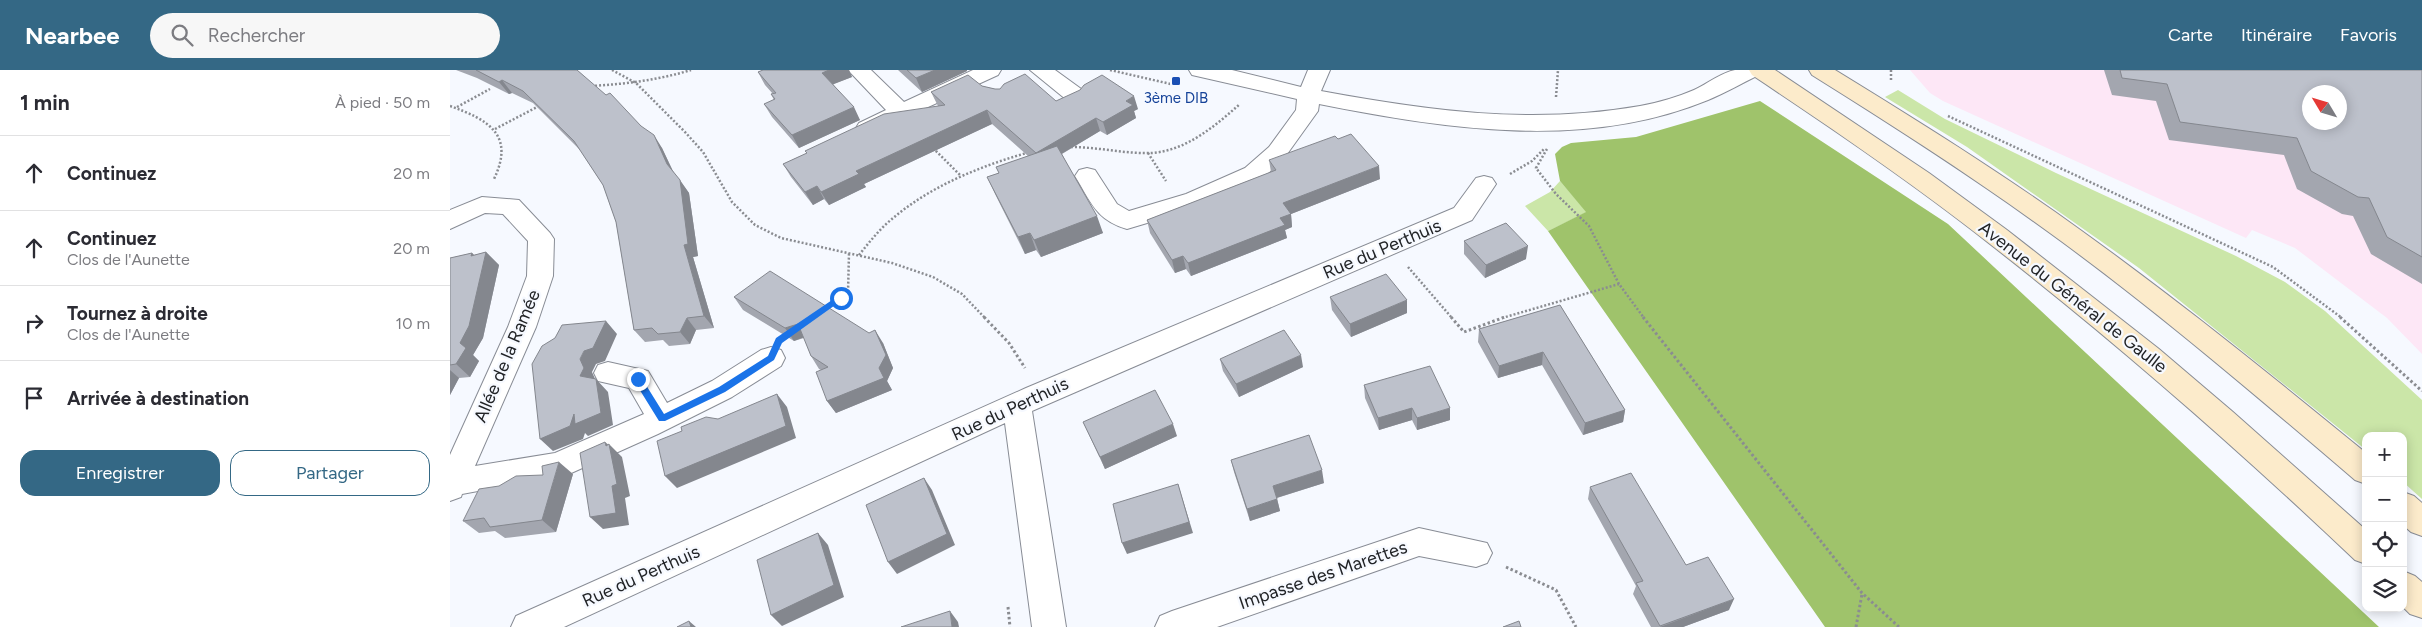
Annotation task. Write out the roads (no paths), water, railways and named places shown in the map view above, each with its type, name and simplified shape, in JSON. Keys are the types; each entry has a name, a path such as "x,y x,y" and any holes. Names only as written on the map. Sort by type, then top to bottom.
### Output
{"main road":[{"name":"Avenue du Général de Gaulle","path":"1760,70 1834,117 1910,170 2077,297 2238,431 2362,546"},
{"path":"1820,70 1947,148 2070,235 2213,344 2362,468"},
{"path":"2407,509 2422,522"},
{"path":"2407,590 2422,603"}],"street":[{"path":"859,70 900,113"},
{"path":"1041,70 1076,96"},
{"path":"1200,70 1308,95 1403,113 1467,121 1554,123 1619,117 1660,108 1694,98 1734,81 1751,70"},
{"path":"1087,176 1108,210 1127,220 1195,200 1253,174 1277,152 1307,112 1308,95 1320,70"},
{"path":"847,137 986,78"},
{"name":"Rue du Perthuis","path":"537,625 1027,401 1225,314 1463,214 1484,184"},
{"name":"Allée de la Ramée","path":"450,220 482,205 510,206 517,211 541,239 540,276 522,327 450,485"},
{"path":"450,485 558,465 662,419 722,389 771,358"},
{"path":"608,372 638,379 662,419"},
{"path":"1027,401 1049,627"},
{"name":"Impasse des Marettes","path":"1172,627 1419,542 1476,553"}],"place":[{"name":"3ème DIB","path":"1176,81"}]}
